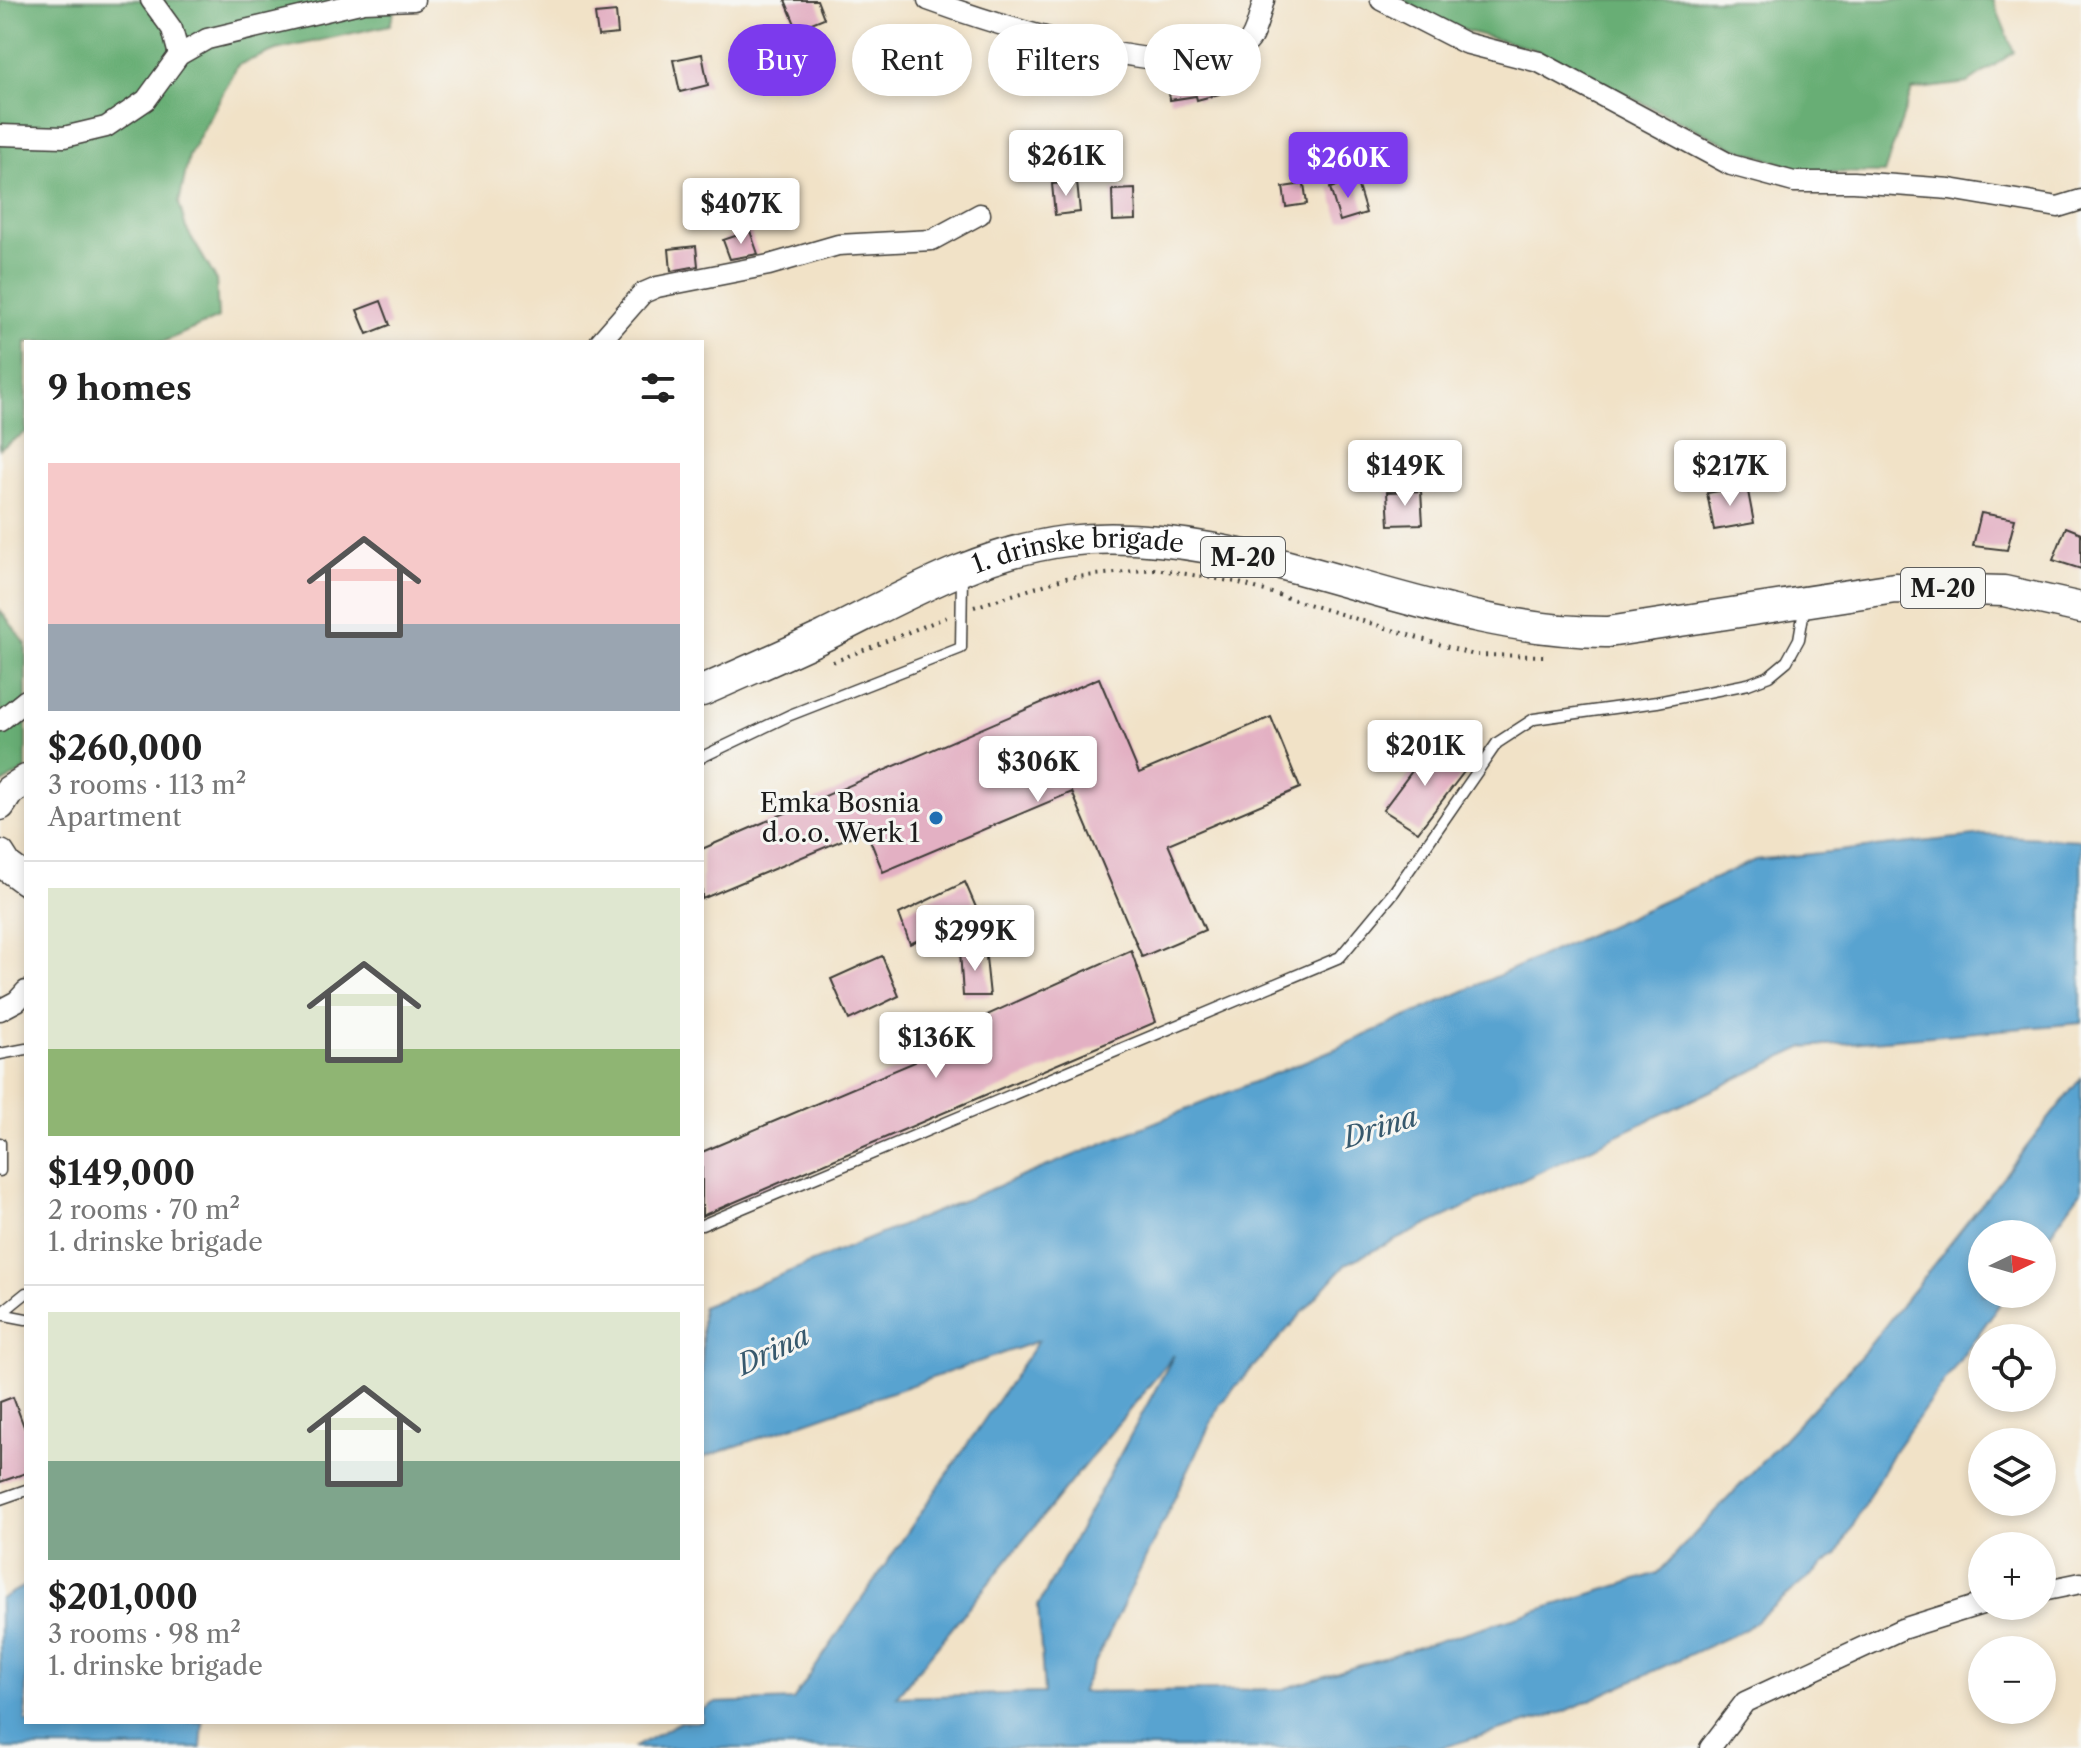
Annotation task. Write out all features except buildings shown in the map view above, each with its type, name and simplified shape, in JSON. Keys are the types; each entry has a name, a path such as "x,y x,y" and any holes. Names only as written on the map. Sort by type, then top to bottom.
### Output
{"main road":[{"name":"1. drinske brigade","path":"704,690 962,570 1021,550 1066,541 1169,541 1220,551 1506,625 1560,633 1608,632 1805,602"},
{"name":"M-20","path":"1805,602 1895,588 1946,588 2004,591 2081,608"},
{"path":"0,805 9,791 24,781"}],"street":[{"path":"151,0 172,29 179,55"},
{"path":"0,135 64,137 106,127 146,100 179,55 207,39 364,2 414,0"},
{"path":"928,0 1123,56 1173,62 1223,57 1250,41 1264,0"},
{"path":"1381,0 1465,43 1539,62 1731,165 1794,182 1854,182 1950,189 2058,207 2081,200"},
{"path":"602,340 643,293 657,287 769,265 838,245 932,240 980,214"},
{"path":"0,721 24,702"},
{"path":"0,1010 24,993"},
{"path":"2056,1588 2081,1583"},
{"path":"1710,1748 1745,1702 1902,1629 1968,1608"}],"lane":[{"path":"704,756 790,715 961,648 962,570"},
{"path":"704,1224 1340,957 1386,904 1497,743 1534,719 1657,702 1748,684 1769,676 1787,661 1799,639 1805,602"},
{"path":"0,1054 24,1049"},
{"path":"0,1143 0,1171"},
{"path":"0,1314 24,1295"},
{"path":"0,1314 24,1319"},
{"path":"0,1499 24,1491"}],"path":[{"path":"825,665 962,610 1066,578 1155,569 1236,582 1474,655 1555,656"}],"green space":[{"path":"0,0 398,0 390,25 276,50 238,65 189,156 179,203 186,228 216,279 218,318 168,340 24,340 24,433 0,449"},
{"path":"1400,0 1993,0 2014,52 1968,83 1912,90 1884,173 1806,172 1728,145 1533,49 1459,29"},
{"path":"0,610 24,641 24,770 0,785"}],"water":[{"name":"Drina","path":"1984,835 2081,840 2081,1023 1804,1047 1347,1263 1220,1404 1081,1692 1283,1689 1658,1573 1861,1356 1968,1221 1968,1308 1997,1308 1986,1324 1968,1324 1968,1348 1891,1456 1838,1553 1746,1629 1564,1712 1440,1748 633,1748 676,1724 704,1724 704,1709 714,1703 793,1700 1038,1341 704,1457 704,1306 1337,1048 1755,860","holes":["1174,1355 1038,1606 1044,1693 896,1697"]},
{"path":"2081,1078 2081,1191 2056,1226 2056,1220 1969,1220"},
{"path":"24,1586 24,1724 203,1724 201,1748 0,1748 0,1599"}],"place":[{"name":"Emka Bosnia d.o.o. Werk 1","path":"936,818"}]}
